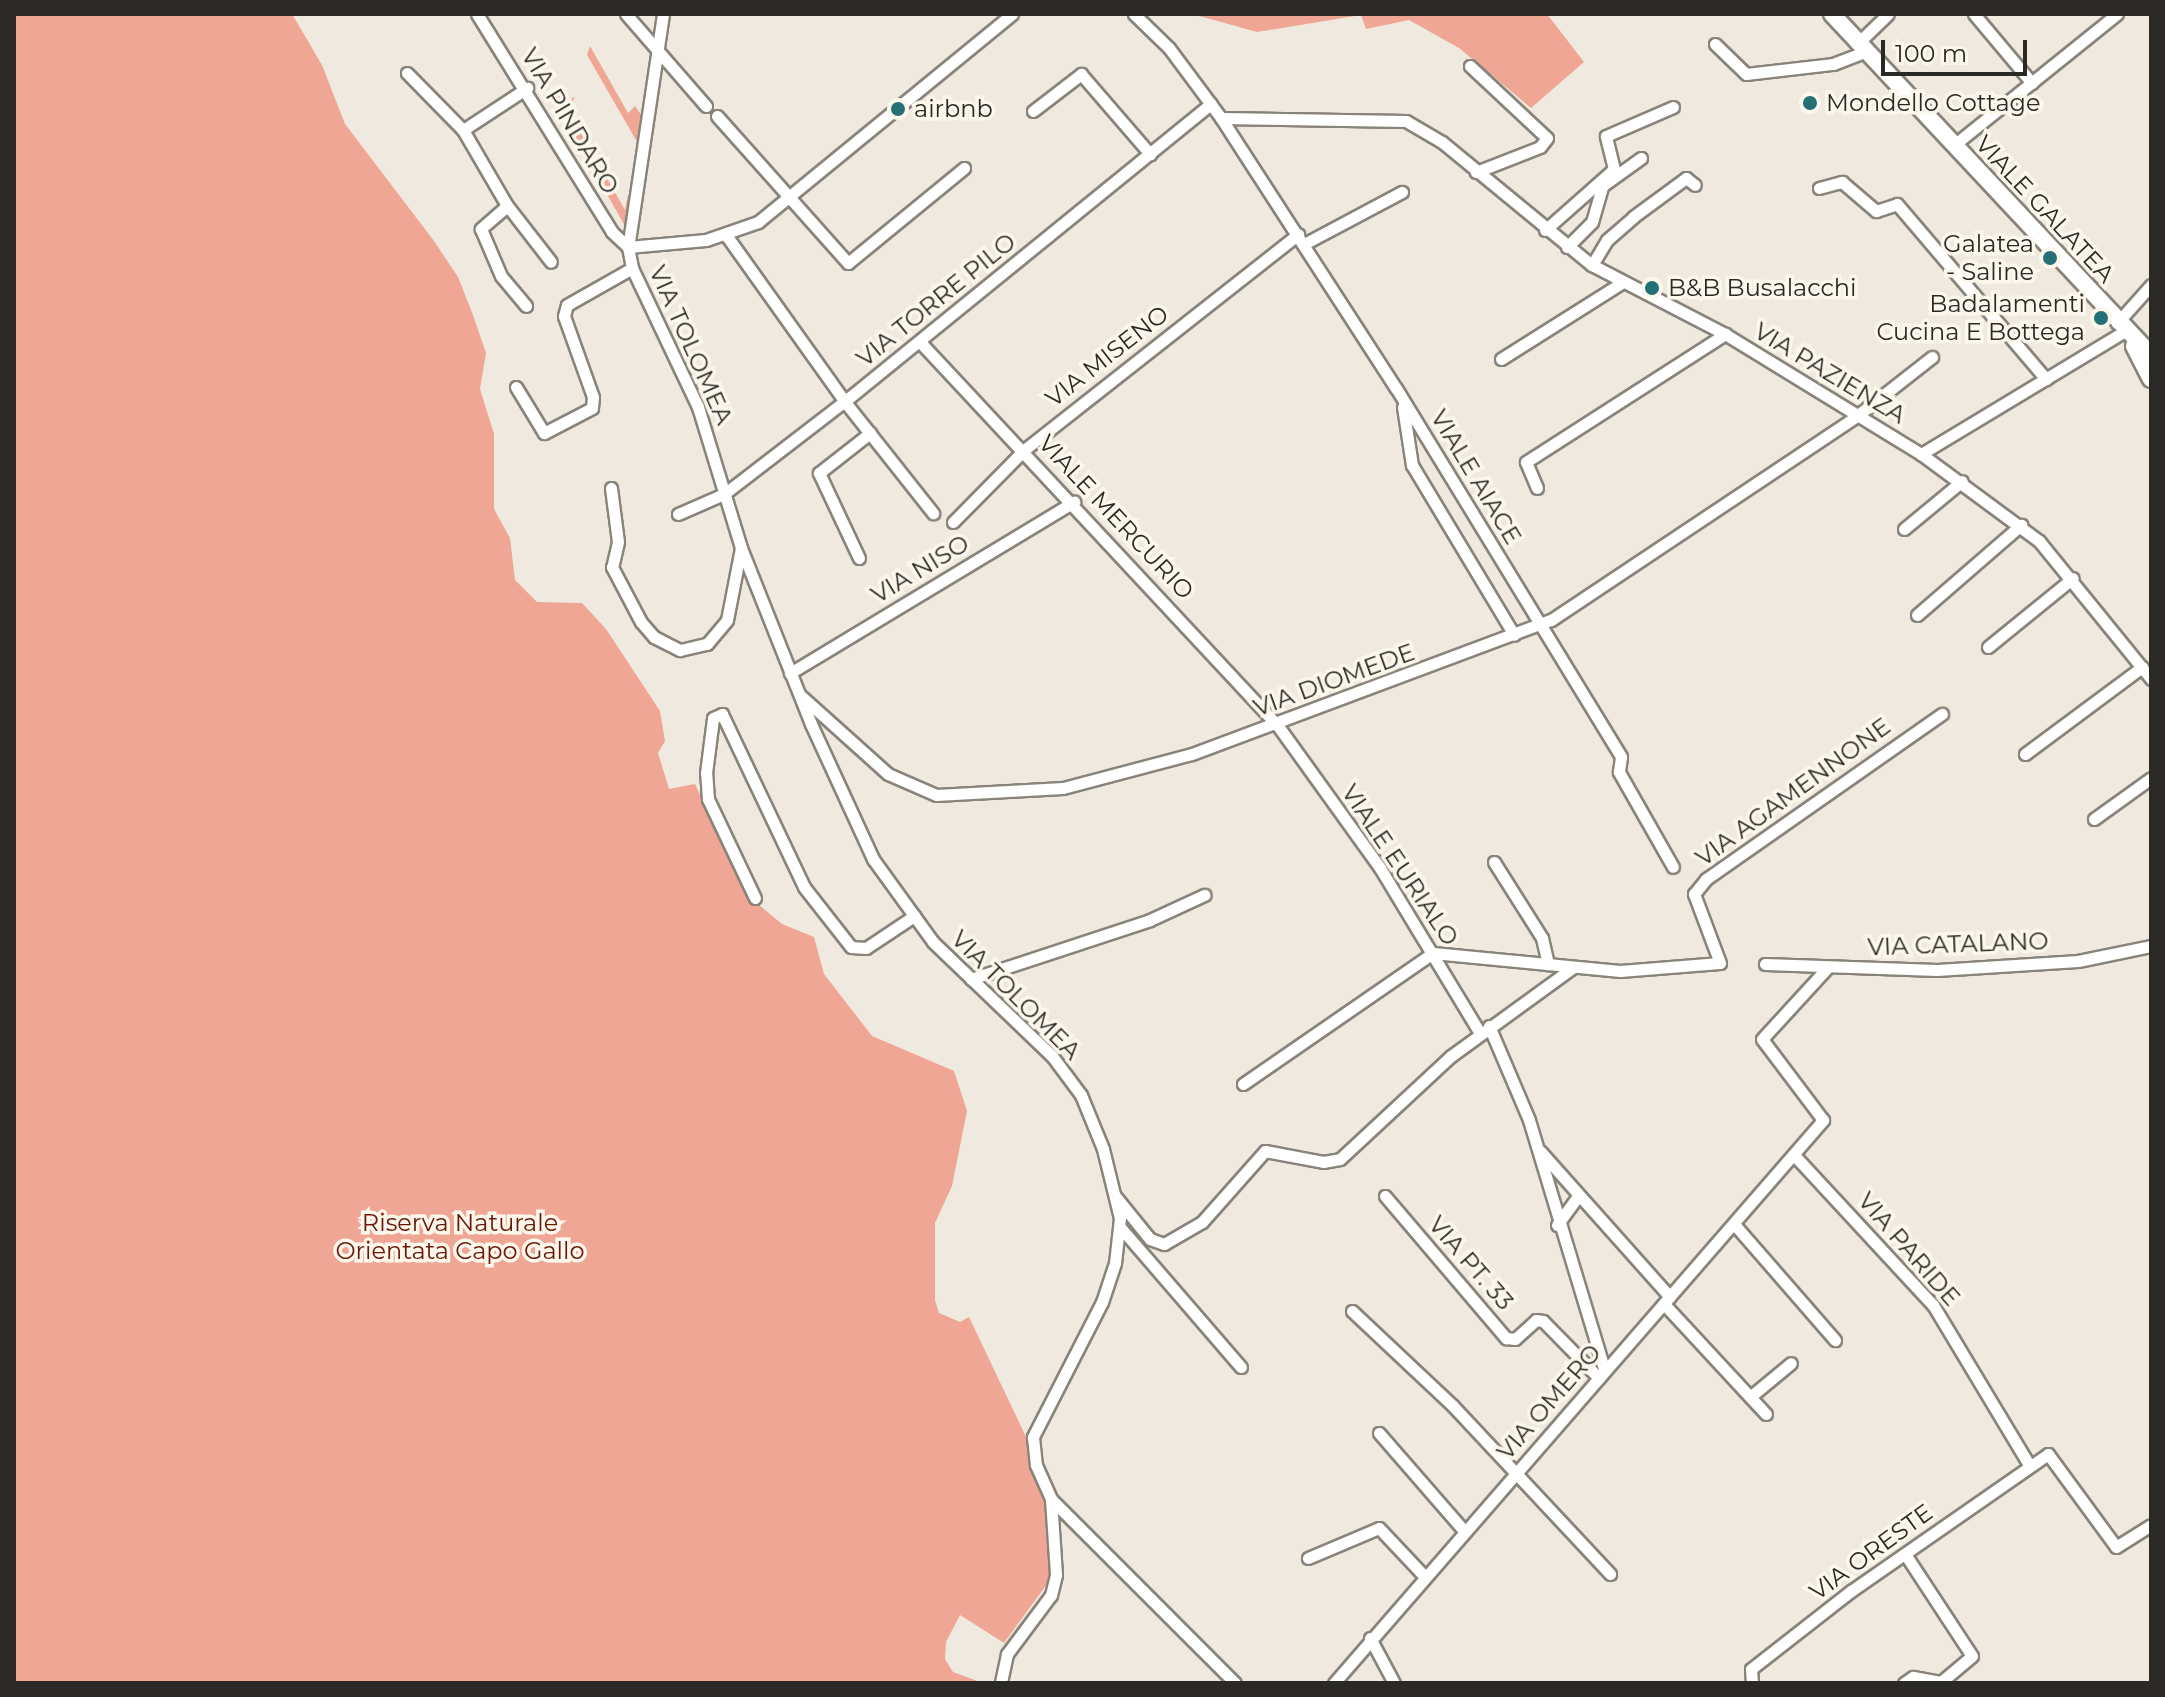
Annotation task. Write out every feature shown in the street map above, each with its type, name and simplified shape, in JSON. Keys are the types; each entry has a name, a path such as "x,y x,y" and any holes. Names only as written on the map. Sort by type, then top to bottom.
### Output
{"main road":[{"name":"VIALE GALATEA","path":"1832,14 2121,327"},
{"path":"2121,327 2151,355"},
{"path":"2121,327 2151,379"}],"street":[{"name":"VIA PINDARO","path":"477,14 527,88 612,232 628,247"},
{"path":"626,14 706,106"},
{"name":"VIA TOLOMEA","path":"663,14 628,247 632,268 698,407 741,548 790,673 873,859 914,916 971,979 1052,1056 1081,1095 1115,1196"},
{"path":"628,247 726,235 758,222 793,197 1012,14"},
{"name":"VIALE AIACE","path":"1134,14 1163,40 1221,118 1396,388 1621,757 1619,772 1673,867"},
{"path":"1715,44 1746,74 1833,64 1863,46 1888,14"},
{"path":"1974,14 2032,83"},
{"path":"1954,145 2109,16"},
{"path":"1470,66 1547,138 1540,147 1476,172"},
{"path":"407,73 463,130 507,206 551,262"},
{"path":"1033,111 1081,74 1150,154"},
{"path":"463,130 527,88"},
{"name":"VIA TORRE PILO","path":"678,514 724,494 845,402 1211,104"},
{"path":"1545,230 1614,169 1606,136 1673,107"},
{"path":"717,116 793,197 848,263 964,168"},
{"name":"VIA PAZIENZA","path":"1221,118 1406,121 1442,142 1545,230 1592,265 1725,334 1921,454 2046,379 2121,327 2151,285"},
{"path":"1567,247 1592,222 1602,186 1641,158"},
{"path":"1592,265 1607,240 1633,217 1686,178 1695,185"},
{"path":"1819,188 1842,182 1876,211 1897,204 1903,209 2046,379"},
{"name":"VIA MISENO","path":"953,522 1024,450 1301,239 1402,192"},
{"path":"507,206 481,229 501,276 526,306"},
{"path":"726,235 845,402 933,513"},
{"path":"516,387 544,433 592,408 564,316 567,305 632,268"},
{"path":"1501,359 1623,282"},
{"path":"1537,488 1526,462 1725,334"},
{"name":"VIALE MERCURIO","path":"920,342 1074,502 1278,726"},
{"name":"VIA DIOMEDE","path":"799,694 904,785 951,796 1075,785 1278,726 1541,625 1858,415 1932,357"},
{"path":"1396,388 1412,465 1514,635"},
{"path":"859,558 819,473 870,433"},
{"path":"1921,454 2021,525 2073,578 2151,679"},
{"path":"1904,529 1962,481"},
{"name":"VIA TOLOMEA","path":"611,488 618,542 612,567 641,622 654,637 680,650 707,644 727,620 741,548"},
{"name":"VIA NISO","path":"790,673 1074,502"},
{"path":"1917,615 2021,525"},
{"path":"1988,647 2073,578"},
{"path":"2025,754 2142,667"},
{"path":"755,898 708,799 713,718 722,714 804,887 851,947 866,948 914,916"},
{"name":"VIA AGAMENNONE","path":"1572,968 1620,971 1720,963 1694,894 1706,879 1942,714"},
{"name":"VIALE EURIALO","path":"1278,726 1485,1030 1529,1120"},
{"path":"2094,819 2151,778"},
{"path":"1494,862 1542,938 1548,964"},
{"path":"971,979 1150,920 1204,895"},
{"name":"VIA CATALANO","path":"1765,964 1937,970 2078,961 2151,946"},
{"path":"1243,1084 1433,953 1572,968"},
{"path":"1115,1196 1150,1239 1164,1244 1202,1222 1265,1151 1323,1162 1340,1159 1485,1030 1572,968"},
{"name":"VIA OMERO","path":"1334,1683 1823,1120 1762,1039 1827,968"},
{"path":"1529,1120 1541,1152 1577,1197 1766,1414"},
{"path":"1529,1120 1602,1375"},
{"name":"VIA PARIDE","path":"1796,1153 1933,1305 2028,1463"},
{"path":"1115,1196 1120,1227 1102,1302 1033,1437 1036,1465 1051,1499 1235,1683"},
{"name":"VIA PT. 33","path":"1385,1196 1506,1338 1515,1339 1536,1320 1543,1321 1602,1375"},
{"path":"1557,1225 1577,1197"},
{"path":"1734,1224 1835,1340"},
{"path":"1120,1227 1241,1367"},
{"path":"1352,1311 1453,1406 1610,1574"},
{"path":"1750,1397 1791,1363"},
{"path":"1379,1433 1465,1532"},
{"path":"2028,1463 2048,1454 2056,1461 2116,1547 2151,1525"},
{"name":"VIA ORESTE","path":"1752,1683 1751,1669 2028,1463"},
{"path":"1001,1683 1007,1654 1054,1585 1051,1499"},
{"path":"1308,1558 1379,1528 1425,1577"},
{"path":"1904,1683 1913,1677 1941,1682 1972,1656 1905,1554"},
{"path":"1370,1638 1394,1683"}],"green space":[{"name":"Riserva Naturale Orientata Capo Gallo","path":"14,14 292,14 322,65 345,124 434,241 458,277 473,315 486,353 480,389 494,434 494,509 510,538 515,580 537,602 582,603 606,629 660,711 665,741 658,753 669,789 695,784 747,895 782,924 814,937 824,974 872,1036 954,1071 967,1111 952,1186 935,1223 935,1300 939,1313 960,1322 969,1317 1028,1441 1031,1472 1047,1507 1051,1559 1050,1580 1004,1643 960,1615 946,1642 945,1659 953,1672 983,1683 14,1683"},
{"path":"1192,14 1547,14 1584,62 1531,108 1459,48 1409,20 1366,29 1361,15 1257,32"},
{"path":"590,46 628,113 635,106 645,120 640,147 587,55"},
{"path":"563,91 568,100 575,97 568,110 625,210 628,195 632,196 626,228 553,98"}],"place":[{"name":"Mondello Cottage","path":"1810,103"},
{"name":"airbnb","path":"898,109"},
{"name":"Galatea - Saline","path":"2050,258"},
{"name":"B&B Busalacchi","path":"1652,288"},
{"name":"Badalamenti Cucina E Bottega","path":"2101,318"}]}
